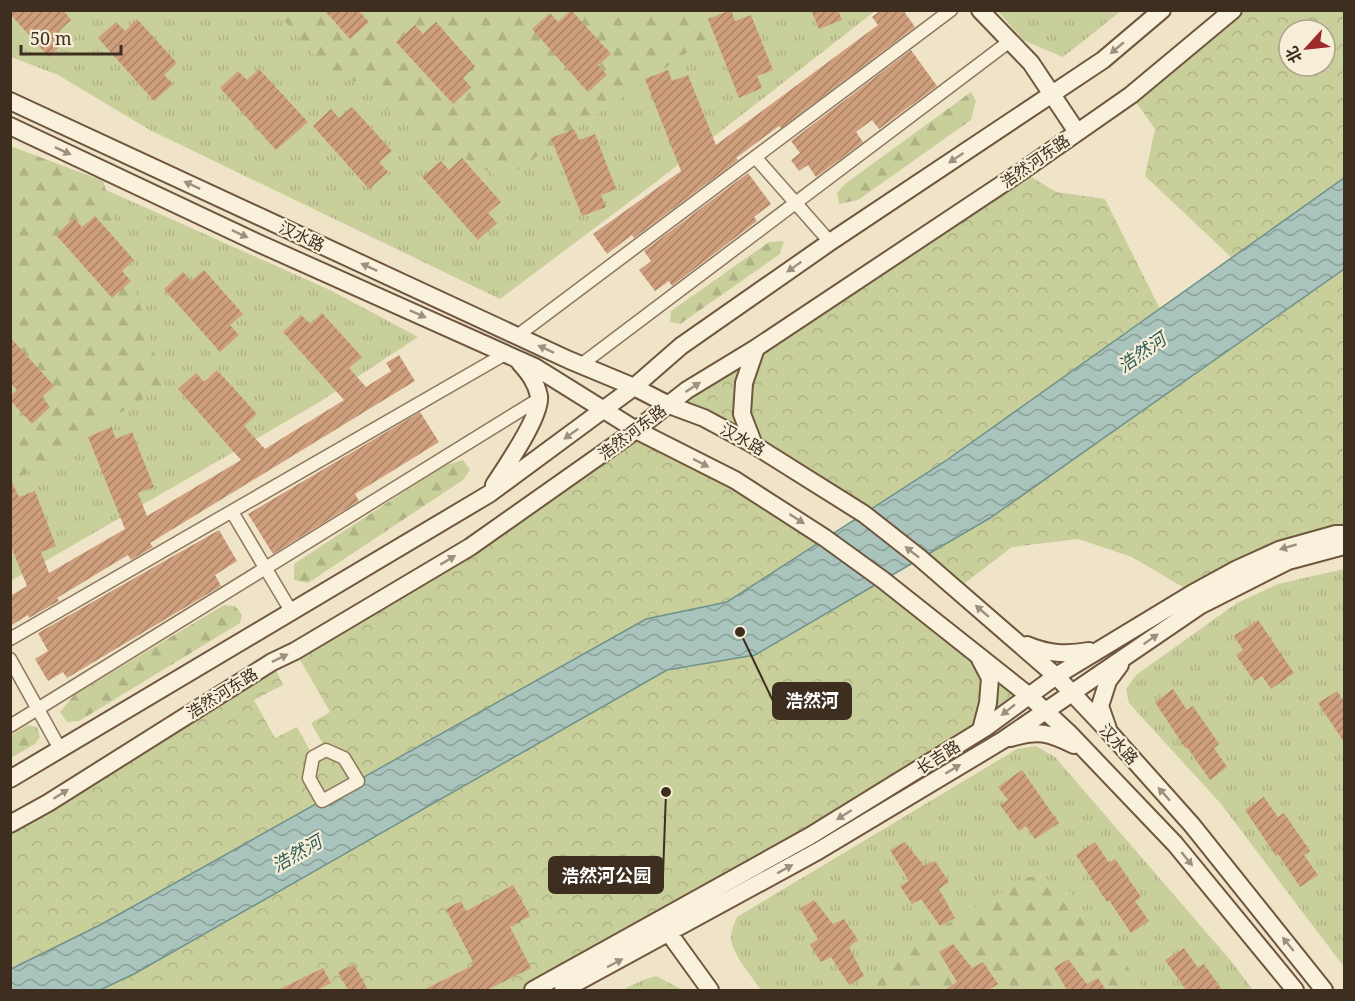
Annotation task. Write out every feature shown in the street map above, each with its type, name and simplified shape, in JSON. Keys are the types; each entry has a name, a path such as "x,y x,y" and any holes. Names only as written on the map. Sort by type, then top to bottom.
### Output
{"main road":[{"path":"980,10 1031,63 1077,132"},
{"name":"浩然河东路","path":"10,779 489,494 603,411 681,346 830,242 1103,60 1162,10"},
{"name":"浩然河东路","path":"10,824 272,662 295,651 470,546 636,430 687,390 756,348 1131,95 1233,10"},
{"name":"汉水路","path":"10,101 517,336 634,387 669,405 704,418 754,445 864,514 957,589 1056,676 1192,825 1324,990"},
{"name":"汉水路","path":"10,126 258,243 535,367 636,430 747,488 825,538 931,618 1045,710 1175,844 1295,990"},
{"path":"754,445 742,414 744,383 756,348"},
{"path":"489,494 528,433 539,399 532,377 510,356"},
{"name":"长吉路","path":"533,990 810,836 981,730 1056,676 1192,593 1236,569 1280,550 1336,534 1344,534"},
{"name":"长吉路","path":"563,990 818,851 1003,740 1200,605 1288,561 1344,546"},
{"path":"1014,639 1041,651 1067,655 1099,650"},
{"path":"978,656 990,678 988,703 981,730"},
{"path":"1109,732 1100,706 1108,681 1127,656"},
{"path":"1003,740 1026,734 1048,733 1085,750"},
{"path":"659,919 710,990"}],"street":[{"path":"517,336 951,10"},
{"path":"582,364 1010,41"},
{"path":"755,157 830,242"},
{"path":"10,639 510,356"},
{"path":"10,726 539,399"},
{"path":"232,512 291,611"},
{"path":"10,659 60,749"}],"green space":[{"path":"10,11 875,11 652,185 500,299 150,130 58,75 11,57"},
{"path":"276,11 744,11 503,180 397,119 361,82 334,78"},
{"path":"998,11 1121,11 1063,57 1023,40"},
{"path":"1232,11 1344,11 1344,178 1232,258 1145,176 1155,129 1131,95"},
{"path":"971,92 976,101 971,120 858,200 839,204 837,193 845,184"},
{"path":"10,146 103,181 106,190 330,290 418,337 318,403 11,581"},
{"path":"10,146 103,181 164,385 11,483"},
{"path":"1022,171 1056,192 1105,199 1160,309 944,462 864,514 669,405"},
{"path":"784,241 780,254 680,324 670,322 671,311 769,242"},
{"path":"1344,269 1344,534 1193,593 1132,557 1078,539 1012,547 957,589 920,558 990,518"},
{"path":"636,430 825,538 727,602 646,619 100,925 11,969 11,824 272,662 283,685 254,700 275,738 297,727 313,756 326,749 311,723 330,712 295,651"},
{"path":"463,460 470,470 463,480 308,583 294,580 294,564 443,466"},
{"path":"1344,569 1344,967 1221,804 1129,703 1126,689 1136,675 1237,603 1278,584"},
{"path":"883,580 1028,695 985,728 533,990 100,990 134,974 667,670 755,655"},
{"path":"224,605 235,606 242,615 240,623 79,721 67,722 60,712 74,695"},
{"path":"28,725 37,727 40,737 35,744 11,758 11,735"},
{"path":"1036,746 1055,757 1231,961 1253,990 761,990 734,949 731,936 737,917 1017,749"},
{"path":"1028,877 1042,877 1066,887 1145,990 865,990 886,968 930,933"},
{"path":"656,976 683,990 622,990 643,980"}],"water":[{"path":"1344,178 1344,269 990,518 755,655 667,670 134,974 100,990 11,990 11,969 100,925 646,619 727,602 944,462"}],"building":[{"path":"10,10 63,10 71,20 59,31 67,40 49,57 10,14"},
{"path":"324,10 358,10 369,22 350,39"},
{"path":"571,10 611,54 598,65 607,75 588,92 532,29 550,13 558,22"},
{"path":"731,10 735,21 751,15 773,70 757,76 762,88 739,98 708,19"},
{"path":"811,10 838,10 842,20 819,29"},
{"path":"881,10 903,10 915,27 781,128 779,126 736,158 738,160 634,238 632,235 607,254 593,234 681,171 645,79 668,70 672,81 688,75 716,145 878,25 872,17"},
{"path":"137,19 177,63 164,75 173,84 154,101 98,38 116,22 125,31"},
{"path":"436,22 475,66 463,78 471,87 453,104 396,42 415,25 423,34"},
{"path":"911,50 937,86 879,129 872,120 856,132 863,142 816,177 808,165 799,171 791,160 800,153 791,141"},
{"path":"259,69 308,122 276,150 220,88 238,71 247,80"},
{"path":"352,107 392,151 379,162 388,172 369,189 313,126 331,109 339,118"},
{"path":"574,129 579,140 595,134 616,189 601,195 606,207 582,216 551,138"},
{"path":"462,158 501,202 488,213 497,223 478,240 422,177 441,161 449,170"},
{"path":"748,173 771,204 754,217 757,221 672,286 669,281 655,291 639,270 651,261 644,251"},
{"path":"95,216 134,260 122,271 131,281 112,298 56,235 74,218 82,227"},
{"path":"204,270 243,314 230,325 239,335 220,352 164,289 183,272 191,281"},
{"path":"322,313 362,357 349,368 366,387 391,371 386,363 399,355 415,381 150,543 153,547 131,560 128,555 57,598 59,601 10,626 10,596 27,586 10,544 10,478 19,497 35,491 56,546 41,552 49,573 125,529 88,437 111,427 116,439 132,432 154,487 138,493 147,516 241,460 178,389 196,373 204,382 217,370 257,414 244,426 265,449 344,400 283,332 301,315 310,324"},
{"path":"10,337 54,386 42,397 50,407 32,424 10,400 10,396 17,390 10,383"},
{"path":"420,412 439,442 355,494 359,501 273,554 248,514"},
{"path":"219,530 237,561 215,575 221,586 67,678 63,672 48,681 35,659 48,651 38,633"},
{"path":"1258,620 1294,673 1271,689 1262,676 1254,681 1236,655 1243,650 1234,636"},
{"path":"1173,689 1187,710 1193,706 1219,744 1214,748 1227,767 1210,780 1187,747 1185,748 1155,702"},
{"path":"1337,691 1344,702 1344,742 1318,703"},
{"path":"1022,770 1059,823 1035,839 1026,826 1019,831 1000,805 1008,800 998,787"},
{"path":"1264,797 1278,817 1284,813 1310,851 1304,855 1318,875 1300,887 1245,810"},
{"path":"905,842 924,866 935,861 949,882 939,889 955,918 940,926 921,899 912,904 900,886 909,881 890,850"},
{"path":"1095,842 1109,863 1115,859 1141,897 1135,901 1149,921 1131,933 1076,855"},
{"path":"513,885 530,916 510,927 531,968 487,990 423,990 472,966 473,962 446,909 461,901 466,911"},
{"path":"814,900 833,924 844,919 858,940 849,947 864,976 849,985 831,957 821,962 810,945 818,939 800,909"},
{"path":"953,944 972,968 983,962 998,984 988,990 945,990 957,982 939,952"},
{"path":"1184,948 1198,968 1204,964 1222,990 1186,990 1165,960"},
{"path":"1068,959 1087,984 1098,978 1106,990 1067,990 1054,968"},
{"path":"354,964 368,990 348,990 338,972"},
{"path":"323,968 331,983 317,990 278,990"}],"place":[{"name":"浩然河","path":"740,632"},
{"name":"浩然河公园","path":"666,792"}]}
